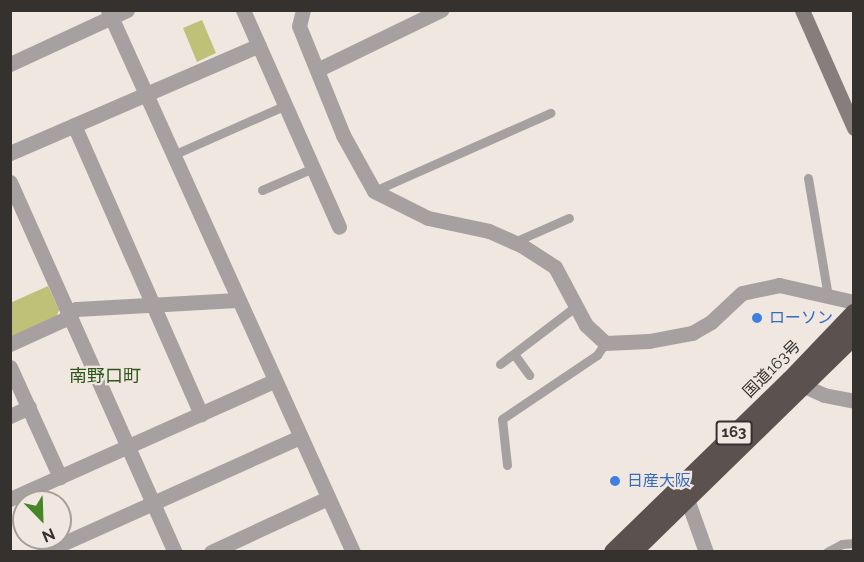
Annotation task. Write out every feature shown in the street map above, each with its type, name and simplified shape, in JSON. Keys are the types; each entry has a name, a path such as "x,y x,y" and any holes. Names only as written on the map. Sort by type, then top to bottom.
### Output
{"highway":[{"name":"国道163号","path":"797,383 854,313"},
{"name":"国道163号","path":"613,552 682,494 797,383 854,336"},
{"name":"国道163号","path":"633,552 682,494"}],"street":[{"path":"10,64 110,14 127,10"},
{"path":"243,10 339,227"},
{"path":"303,10 300,26 319,69 343,135 374,191 428,218 489,231 514,242 555,267 586,325 605,343 649,341 692,333 711,322 742,293 779,285 854,302"},
{"path":"319,69 441,10"},
{"path":"802,10 854,128"},
{"path":"110,14 237,300 353,552"},
{"path":"10,153 259,45"},
{"path":"74,125 201,414"},
{"path":"10,182 175,552"},
{"path":"10,344 63,320 76,309 237,300"},
{"path":"10,367 60,477"},
{"path":"10,499 274,381"},
{"path":"797,383 824,394 854,401"},
{"path":"10,416 29,407"},
{"path":"44,552 300,437"},
{"path":"682,494 706,552"},
{"path":"211,552 328,498"}],"lane":[{"path":"173,155 285,105"},
{"path":"374,191 550,113"},
{"path":"262,190 313,168"},
{"path":"808,178 828,296"},
{"path":"514,242 569,218"},
{"path":"500,364 576,306"},
{"path":"507,465 502,419 597,355 605,343"},
{"path":"514,354 529,375"},
{"path":"827,552 842,544 854,543"}],"green space":[{"path":"202,20 216,53 197,62 183,28"},
{"path":"48,286 59,310 56,318 11,338 10,303"}],"place":[{"name":"ローソン","path":"757,318"},
{"name":"日産大阪","path":"615,481"}],"district":[{"name":"南野口町","path":"105,376"}]}
